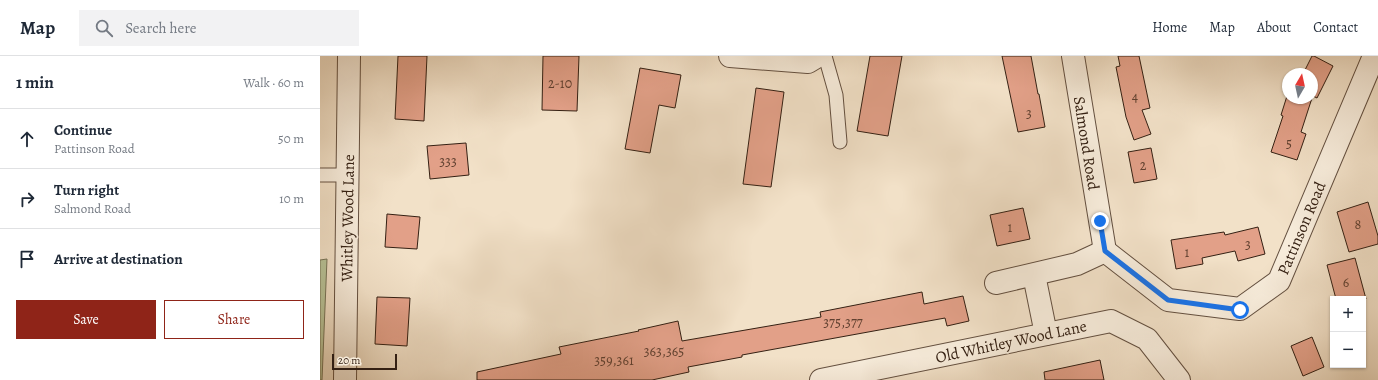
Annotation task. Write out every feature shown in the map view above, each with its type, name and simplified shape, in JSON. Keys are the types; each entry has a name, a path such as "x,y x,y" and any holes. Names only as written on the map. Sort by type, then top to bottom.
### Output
{"street":[{"name":"Whitley Wood Lane","path":"345,380 349,56"},
{"path":"730,56 808,62 818,56"},
{"name":"Salmond Road","path":"1073,56 1105,251"},
{"name":"Pattinson Road","path":"1105,251 1168,300 1240,310 1279,281 1374,56"},
{"path":"996,283 1077,264 1105,251"},
{"path":"1034,275 1046,334"},
{"name":"Old Whitley Wood Lane","path":"821,380 1111,321 1147,339 1179,380"}],"lane":[{"path":"825,56 836,95 840,142"},
{"path":"320,175 348,175"}],"green space":[{"path":"327,259 322,380 320,380 320,260"}],"building":[{"path":"398,56 427,56 424,121 395,119"},
{"path":"543,56 579,56 577,111 542,110"},
{"path":"870,56 902,56 888,136 857,131"},
{"path":"1002,56 1031,56 1045,127 1018,132"},
{"path":"1118,56 1139,56 1150,108 1142,110 1151,134 1134,140 1126,117 1116,67 1120,66"},
{"path":"1312,56 1333,66 1318,96 1318,68 1306,68"},
{"path":"640,68 681,75 675,108 659,105 650,153 625,149"},
{"path":"756,88 784,92 771,187 743,184"},
{"path":"1284,104 1310,104 1301,132 1306,134 1297,160 1271,152 1283,116 1281,115"},
{"path":"466,143 469,175 430,179 427,146"},
{"path":"1151,148 1157,179 1134,183 1128,152"},
{"path":"1368,202 1378,236 1378,244 1349,252 1337,212"},
{"path":"1023,208 1030,239 997,246 990,215"},
{"path":"387,214 420,217 417,249 385,247"},
{"path":"1258,227 1265,254 1238,261 1235,251 1202,258 1203,264 1176,269 1171,240 1224,232 1225,235"},
{"path":"1355,258 1365,296 1335,296 1327,265"},
{"path":"922,292 924,304 963,296 969,321 947,326 945,318 742,355 742,357 688,367 689,372 652,380 477,380 477,372 561,354 559,347 639,331 638,330 678,321 682,341 821,317 820,312"},
{"path":"377,297 410,298 407,346 375,344"},
{"path":"1312,337 1324,367 1303,376 1291,346"},
{"path":"1100,360 1104,380 1045,380 1044,372"}],"route":[{"path":"1100,221 1105,251 1168,300 1240,310"}]}
